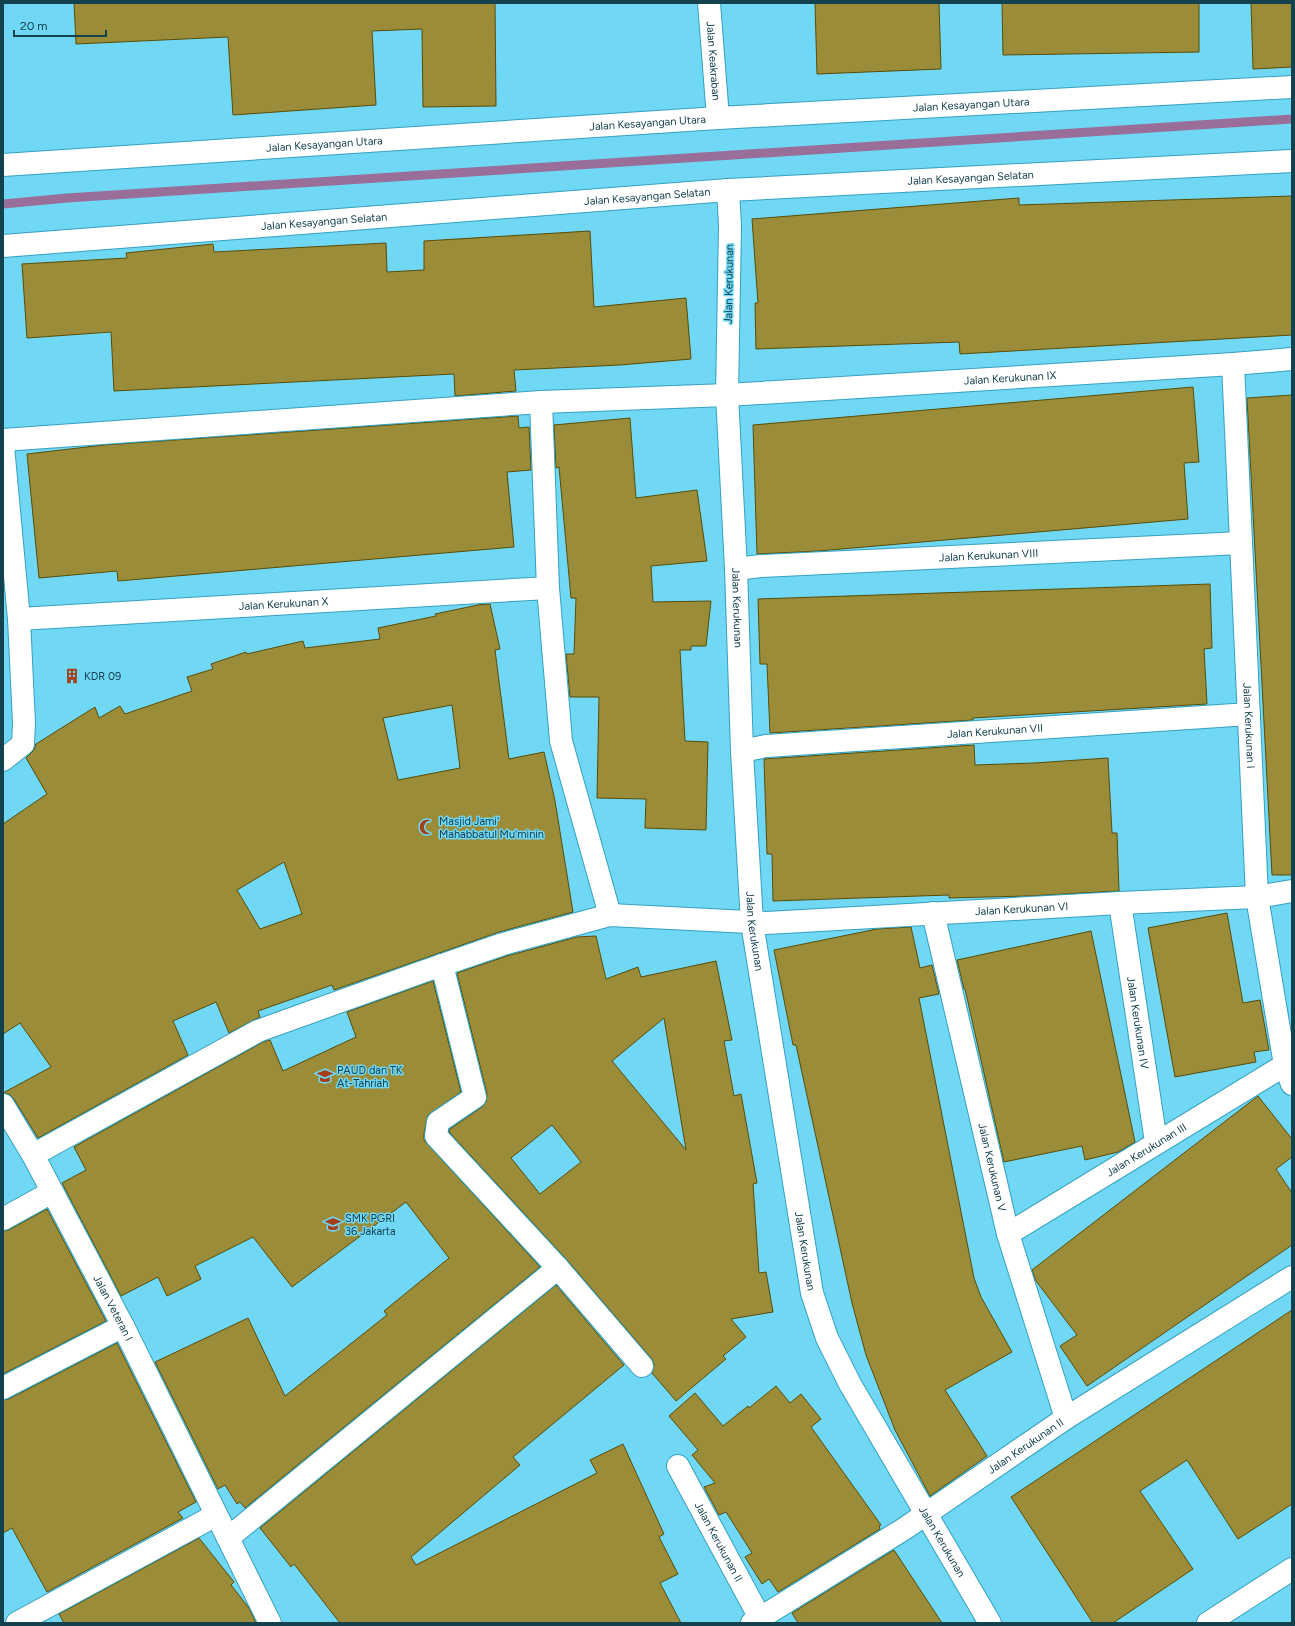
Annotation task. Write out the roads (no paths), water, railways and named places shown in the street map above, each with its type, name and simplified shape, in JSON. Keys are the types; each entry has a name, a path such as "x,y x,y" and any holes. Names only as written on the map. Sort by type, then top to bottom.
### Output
{"street":[{"name":"Jalan Keakraban","path":"709,3 718,118"},
{"name":"Jalan Kesayangan Utara","path":"3,165 718,118 1292,87"},
{"name":"Jalan Kesayangan Selatan","path":"3,246 728,190 1292,162"},
{"name":"Jalan Kerukunan","path":"728,190 730,226 727,395 736,570 742,751 752,923 812,1293 827,1338 850,1384 990,1623"},
{"name":"Jalan Kerukunan IX","path":"3,440 541,402 727,395 1233,364 1292,359"},
{"name":"Jalan Kerukunan I","path":"1233,364 1257,897 1288,1075"},
{"path":"541,402 548,588 560,740 610,915"},
{"path":"3,446 19,619 24,723 23,744 3,760"},
{"name":"Jalan Kerukunan VIII","path":"736,570 761,566 1241,543"},
{"name":"Jalan Kerukunan X","path":"19,619 548,588"},
{"name":"Jalan Kerukunan VII","path":"742,751 766,746 1249,714"},
{"name":"Jalan Kerukunan VI","path":"33,1154 258,1031 503,944 610,915 752,923 1257,897 1292,892"},
{"name":"Jalan Kerukunan IV","path":"1120,903 1156,1142"},
{"name":"Jalan Kerukunan V","path":"933,913 1008,1234 1066,1418"},
{"path":"442,965 475,1098 438,1122 436,1136 558,1268 642,1366"},
{"name":"Jalan Kerukunan III","path":"1008,1234 1156,1142 1288,1075"},
{"name":"Jalan Veteran I","path":"3,1105 33,1154 123,1326 270,1623"},
{"path":"3,1219 52,1192"},
{"path":"228,1538 558,1268"},
{"name":"Jalan Kerukunan II","path":"678,1466 756,1620 904,1529 925,1513 1066,1418 1292,1277"},
{"path":"3,1388 123,1326"},
{"path":"17,1623 216,1515"},
{"path":"1208,1623 1292,1569"}],"waterway":[{"path":"3,204 67,198 1292,119"}],"place":[{"name":"KDR 09","path":"72,676"},
{"name":"Masjid Jami' Mahabbatul Mu'minin","path":"427,827"},
{"name":"PAUD dan TK At-Tahriah","path":"325,1076"},
{"name":"SMK PGRI 36 Jakarta","path":"333,1224"}]}
